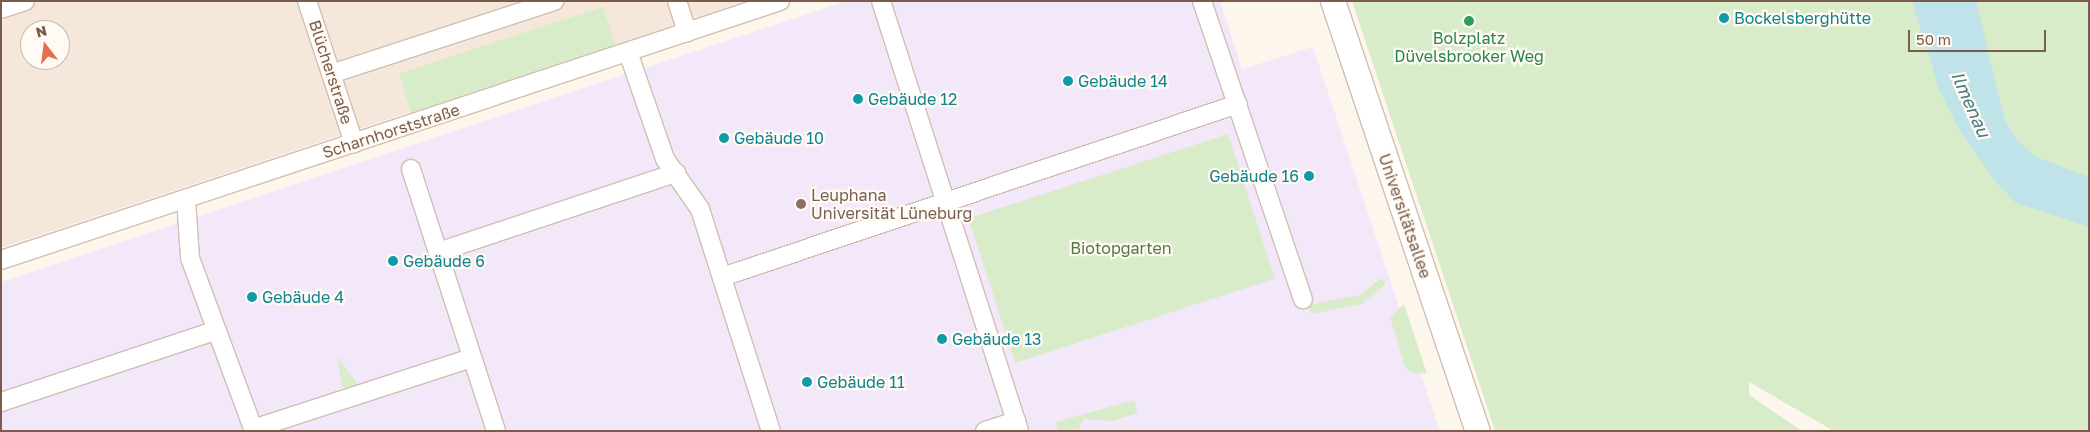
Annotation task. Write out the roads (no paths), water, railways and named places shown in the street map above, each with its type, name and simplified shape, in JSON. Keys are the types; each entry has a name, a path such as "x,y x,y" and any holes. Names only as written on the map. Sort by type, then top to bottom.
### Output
{"main road":[{"name":"Universitätsallee","path":"1333,1 1478,431"}],"street":[{"path":"1,9 25,1"},
{"name":"Blücherstraße","path":"307,1 354,143"},
{"path":"331,74 554,1"},
{"path":"677,1 687,32"},
{"name":"Scharnhorststraße","path":"1,260 780,1"},
{"path":"881,1 1018,426 985,431"},
{"path":"1202,1 1303,299"},
{"path":"628,52 665,159 700,209 771,431"},
{"path":"722,277 1238,104"},
{"path":"411,169 496,431"},
{"path":"438,252 676,173"},
{"path":"186,199 190,258 215,331 254,430 472,358"},
{"path":"1,402 215,331"}],"water":[{"name":"Ilmenau","path":"1912,1 1976,1 2005,121 2017,140 2037,157 2089,177 2089,227 2016,203 1994,180 1958,128 1939,89"}],"place":[{"name":"Bockelsberghütte","path":"1724,18"},
{"name":"Bolzplatz Düvelsbrooker Weg","path":"1469,21"},
{"name":"Gebäude 14","path":"1068,81"},
{"name":"Gebäude 12","path":"858,99"},
{"name":"Gebäude 10","path":"724,138"},
{"name":"Gebäude 16","path":"1309,176"},
{"name":"Leuphana Universität Lüneburg","path":"801,204"},
{"name":"Gebäude 6","path":"393,261"},
{"name":"Gebäude 4","path":"252,297"},
{"name":"Gebäude 13","path":"942,339"},
{"name":"Gebäude 11","path":"807,382"}],"park label":[{"name":"Biotopgarten","path":"1121,248"}]}
